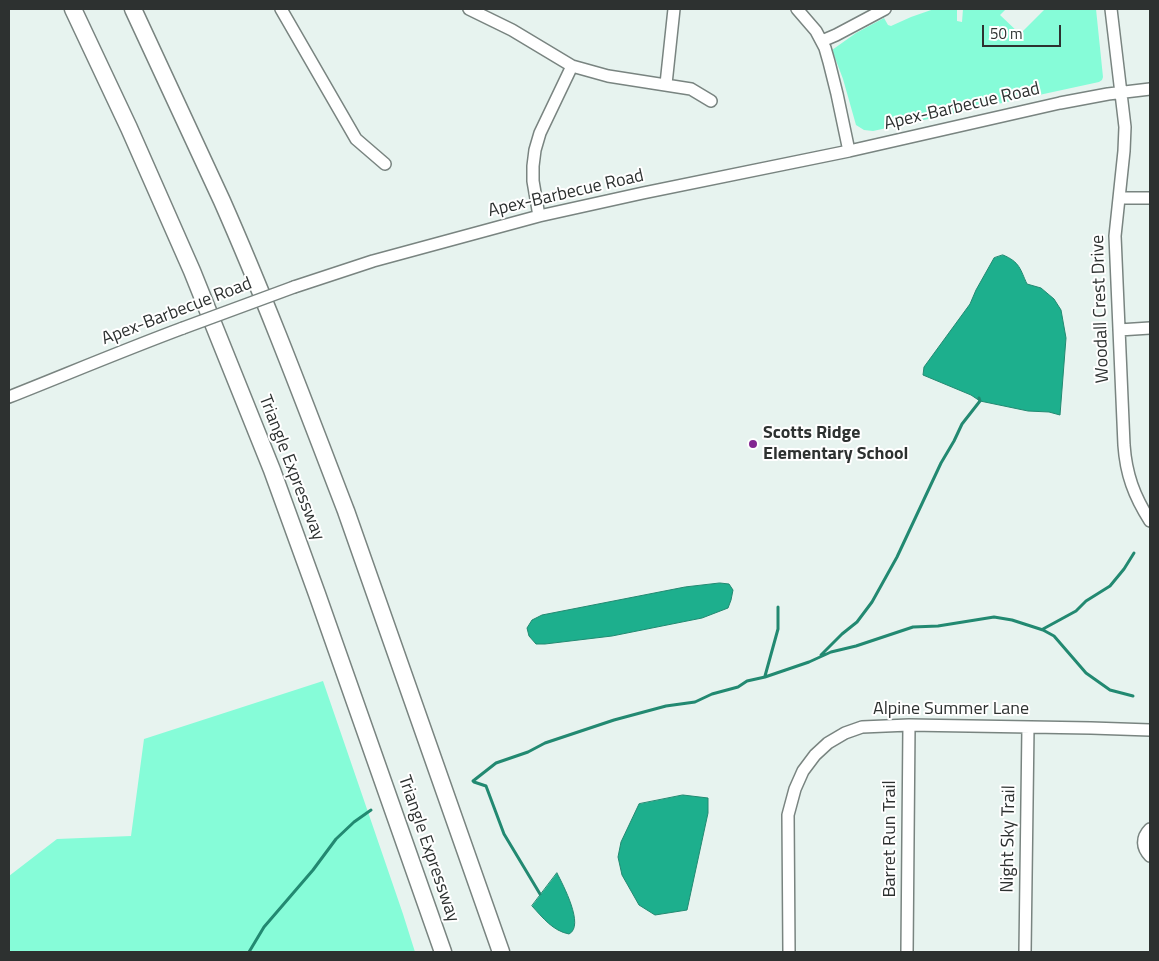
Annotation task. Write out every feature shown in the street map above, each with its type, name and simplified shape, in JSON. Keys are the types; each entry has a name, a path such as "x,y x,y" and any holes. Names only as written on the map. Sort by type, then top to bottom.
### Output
{"highway":[{"name":"Triangle Expressway","path":"73,9 129,128 188,262 269,461 318,594 443,952"},
{"name":"Triangle Expressway","path":"133,9 222,202 269,314 346,511 502,952"}],"street":[{"path":"281,9 356,139 385,164"},
{"path":"470,9 520,34 572,66 608,76 692,89 711,101"},
{"path":"666,84 674,9"},
{"path":"797,9 822,41 829,62 849,151"},
{"path":"822,41 885,9"},
{"name":"Woodall Crest Drive","path":"1111,9 1125,133 1115,236 1125,453 1134,492 1150,521"},
{"path":"539,216 533,181 535,150 540,133 572,66"},
{"name":"Apex-Barbecue Road","path":"9,397 120,352 294,287 373,261 539,216 849,151 1060,103 1150,89"},
{"path":"1120,198 1150,198"},
{"path":"1119,330 1150,328"},
{"name":"Alpine Summer Lane","path":"789,952 788,815 795,788 803,771 815,755 828,743 845,733 862,727 909,725 1150,730"},
{"name":"Barret Run Trail","path":"907,952 909,725"},
{"name":"Night Sky Trail","path":"1024,952 1028,727"},
{"path":"1150,830 1145,836 1144,841 1146,852 1150,857"}],"shaded area":[{"path":"934,9 957,9 957,21 962,22 963,9 1006,9 1000,15 1020,34 1045,9 1096,9 1102,80 873,131 864,130 856,125 843,79 832,50 856,33 884,18 888,25 891,26"},
{"path":"1003,255 1016,263 1027,284 1041,288 1054,299 1061,310 1066,338 1060,415 1049,412 1028,411 980,401 971,395 923,375 924,367 970,304 994,258"},
{"path":"720,583 729,584 733,590 728,608 702,618 612,636 545,644 536,644 529,636 527,628 532,620 542,615 685,587"},
{"path":"323,681 415,952 9,952 9,876 57,839 131,836 144,739"},
{"path":"683,795 708,798 708,813 687,910 655,915 639,905 622,875 618,857 621,842 639,804"},
{"path":"557,873 568,895 574,914 575,923 573,930 569,934 553,927 532,906"}],"waterway":[{"path":"821,655 857,622 872,602 897,557 941,463 962,424 980,401 979,398"},
{"path":"1043,629 1076,611 1086,601 1110,586 1134,553"},
{"path":"765,676 778,629 778,607"},
{"path":"473,781 496,763 528,752 545,743 614,720 666,706 695,702 712,694 738,687 747,681 809,662 831,652 856,646 913,627 938,626 994,617 1012,620 1043,630 1054,636 1086,673 1110,690 1133,696"},
{"path":"474,782 486,786 504,834 540,894"},
{"path":"249,952 264,927 313,870 336,839 354,822 371,810"}],"place":[{"name":"Scotts Ridge Elementary School","path":"753,444"}]}
